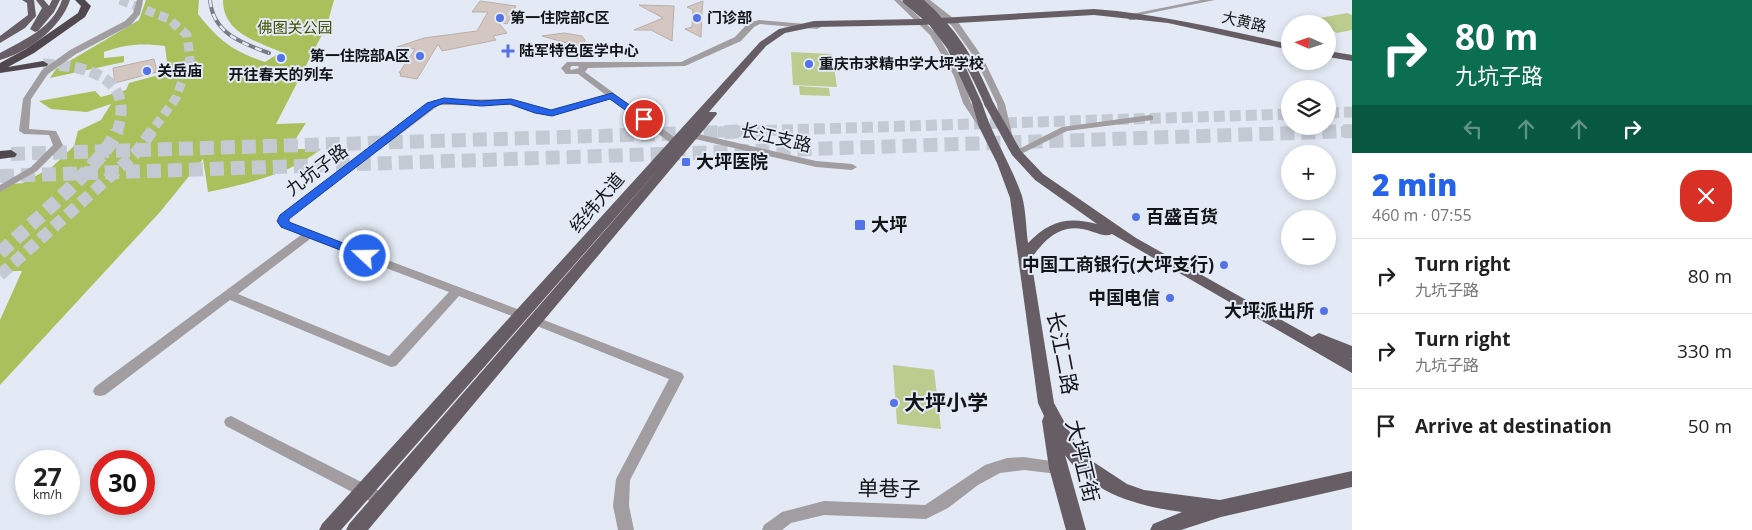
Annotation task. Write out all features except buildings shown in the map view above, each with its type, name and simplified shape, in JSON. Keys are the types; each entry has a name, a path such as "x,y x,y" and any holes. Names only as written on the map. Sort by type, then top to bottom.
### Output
{"highway":[{"path":"0,67 71,24 82,15 86,6 80,0"},
{"path":"0,62 71,24"},
{"path":"0,71 43,64"}],"main road":[{"path":"0,40 22,26 32,16 31,2 26,0"},
{"path":"0,46 26,32 41,19 46,8 40,0"},
{"path":"0,50 42,24 56,0"},
{"path":"0,57 44,32 55,22 66,0"},
{"name":"长江二路","path":"917,0 940,18 960,42 983,104 984,127 1011,182 1016,198 1046,403 1072,452 1102,479 1122,491 1144,498 1220,509 1352,479"},
{"name":"长江二路","path":"908,5 932,20 951,46 983,104 1016,154 1039,177 1131,241 1352,367"},
{"name":"大黄路","path":"954,22 1072,16 1132,16 1281,47"},
{"name":"经纬大道","path":"356,530 694,136 770,44 787,33 817,27 954,22"},
{"name":"经纬大道","path":"329,530 763,44 782,31 801,25 924,23"},
{"path":"1336,57 1352,59"},
{"name":"长江二路","path":"1024,258 1039,236 1059,224 1076,223 1094,227 1131,241"},
{"name":"长江二路","path":"1237,301 1352,353"},
{"name":"大坪正街","path":"1046,403 1058,468 1076,530"},
{"path":"1160,530 1172,524 1220,509"}],"street":[{"path":"0,189 34,169 58,145 53,133 24,131 27,99 46,72 73,52 128,23 136,14 140,0"},
{"name":"长江二路","path":"897,0 908,5 945,52 958,76 968,103 984,127"},
{"name":"长江二路","path":"926,0 954,22 979,58 1002,104 1008,140"},
{"path":"1132,16 1212,0"},
{"path":"908,5 928,14 934,13 938,8"},
{"path":"675,142 612,96 582,69 682,64 738,39 754,23 772,21 817,27"},
{"name":"九坑子路","path":"520,316 458,290 285,225 284,217 430,105 444,100 482,103 511,102 538,111 552,113 612,96"},
{"path":"1016,154 1066,130 1150,118"},
{"name":"长江支路","path":"694,136 816,164 852,167"},
{"path":"100,391 310,234"},
{"path":"230,295 391,362 458,290"},
{"path":"536,321 677,377 623,479 621,506 626,530"},
{"path":"230,422 366,490 382,500"},
{"name":"单巷子","path":"770,530 787,517 824,508 926,512 940,507 989,470 1025,463 1058,468"}],"green space":[{"name":"佛图关公园","path":"146,0 199,0 198,14 220,38 244,54 265,62 281,52 252,39 235,28 224,11 223,0 334,0 327,25 276,124 306,123 289,149 321,149 309,158 282,172 208,192 203,159 160,212 0,385 0,320 22,271 0,271 0,185 23,183 52,167 74,146 78,131 101,120 111,104 87,112 51,109 39,101 95,91 101,97 126,90 129,83 162,74 167,62 165,46 142,44 119,47 104,52 104,58 124,56 124,62 50,78 56,69 139,20"},
{"path":"1347,13 1352,15 1352,30 1336,32 1336,15"},
{"path":"791,52 832,54 837,87 793,85"},
{"path":"799,86 829,88 830,96 800,95"},
{"path":"893,365 934,370 941,429 897,424"}],"tunnel":[{"path":"120,0 169,19 187,35 190,59 176,98 151,132"},
{"path":"43,64 59,65 90,72 103,78 113,86 120,98 121,113 117,132"},
{"path":"1336,113 1352,112"},
{"path":"718,132 1281,114"},
{"path":"103,151 117,131"},
{"path":"0,275 135,154 152,131"},
{"path":"103,151 758,131"},
{"path":"1336,132 1352,131 1336,132"},
{"path":"85,173 1281,133"},
{"path":"11,154 103,151"},
{"path":"85,173 103,151"},
{"path":"0,176 85,173"},
{"path":"0,253 85,173"}],"railway":[{"path":"210,0 212,11 223,29 239,41 269,53"}],"place":[{"name":"第一住院部C区","path":"500,18"},
{"name":"门诊部","path":"697,18"},
{"name":"陆军特色医学中心","path":"508,51"},
{"name":"第一住院部A区","path":"420,56"},
{"name":"开往春天的列车","path":"281,58"},
{"name":"重庆市求精中学大坪学校","path":"809,64"},
{"name":"关岳庙","path":"147,71"},
{"name":"大坪医院","path":"686,162"},
{"name":"百盛百货","path":"1136,217"},
{"name":"大坪","path":"860,225"},
{"name":"中国工商银行(大坪支行)","path":"1224,265"},
{"name":"中国电信","path":"1170,298"},
{"name":"大坪派出所","path":"1324,311"},
{"name":"大坪小学","path":"894,403"}],"route":[{"path":"365,256 285,225 284,217 430,105 444,100 482,103 511,102 544,113 552,113 612,96 644,119"}]}
